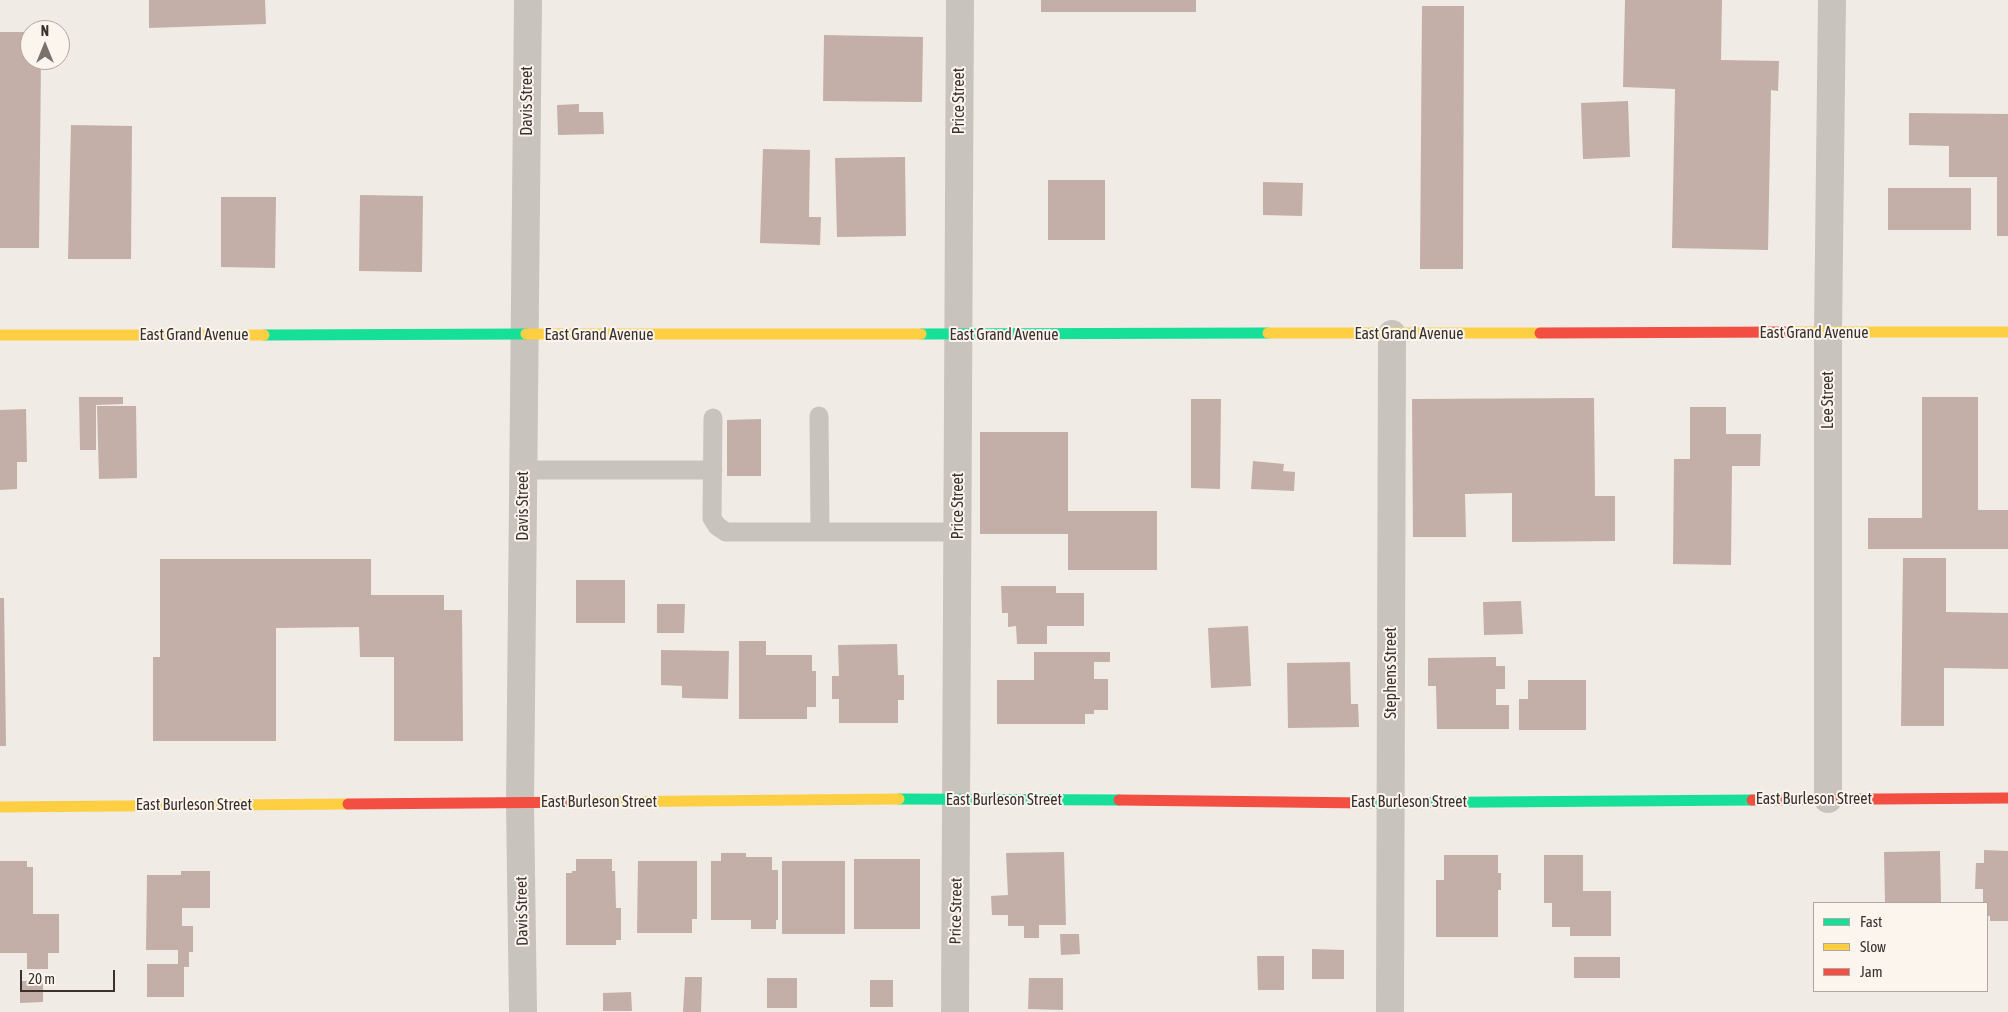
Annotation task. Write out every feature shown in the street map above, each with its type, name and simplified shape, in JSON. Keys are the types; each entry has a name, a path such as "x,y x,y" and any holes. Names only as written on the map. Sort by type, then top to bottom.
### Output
{"main road":[{"name":"East Grand Avenue","path":"0,335 2008,332"},
{"name":"East Burleson Street","path":"0,807 957,799 1390,803 2008,798"}],"street":[{"name":"Davis Street","path":"523,1012 520,803 528,0"},
{"name":"Price Street","path":"955,1012 960,0"},
{"name":"Lee Street","path":"1828,799 1828,333 1832,0"},
{"name":"Stephens Street","path":"1390,1012 1392,334"}],"lane":[{"path":"819,416 820,532"},
{"path":"713,418 712,518 717,526 726,532 958,532"},
{"path":"523,470 713,470"}],"building":[{"path":"149,0 265,0 266,24 149,28"},
{"path":"1041,0 1196,0 1196,12 1041,12"},
{"path":"1625,0 1722,0 1721,60 1779,61 1778,91 1771,90 1768,250 1672,248 1675,89 1623,87"},
{"path":"1422,6 1464,6 1463,269 1420,269"},
{"path":"0,32 20,32 20,70 41,70 39,248 0,248"},
{"path":"824,35 923,37 922,102 823,101"},
{"path":"1628,101 1630,157 1583,159 1581,103"},
{"path":"579,104 579,112 603,112 604,134 558,135 557,105"},
{"path":"1909,113 2008,114 2008,236 1997,236 1997,177 1949,177 1949,146 1909,145"},
{"path":"71,125 132,126 131,259 68,259"},
{"path":"763,149 810,150 809,217 821,217 820,245 760,243"},
{"path":"905,157 906,236 837,237 835,158"},
{"path":"1048,180 1105,180 1105,240 1048,240"},
{"path":"1263,182 1303,183 1302,216 1263,215"},
{"path":"1888,188 1971,188 1971,230 1888,230"},
{"path":"360,195 423,196 422,272 359,271"},
{"path":"221,197 276,197 275,268 221,267"},
{"path":"79,397 123,397 123,404 96,405 96,450 80,450"},
{"path":"1922,397 1978,397 1978,510 2008,510 2008,549 1868,549 1868,518 1922,518"},
{"path":"1594,398 1595,496 1615,496 1615,541 1512,542 1512,493 1465,494 1466,537 1413,537 1412,399"},
{"path":"1191,399 1221,399 1220,489 1191,488"},
{"path":"97,406 136,406 137,478 99,479"},
{"path":"1690,407 1726,407 1726,434 1761,434 1760,466 1732,466 1731,565 1673,564 1674,459 1690,459"},
{"path":"26,409 27,462 17,462 17,489 0,490 0,410"},
{"path":"761,419 761,476 727,476 727,420"},
{"path":"980,432 1068,432 1068,511 1157,511 1157,570 1068,570 1068,534 980,534"},
{"path":"1253,461 1284,464 1283,471 1295,472 1294,491 1251,489"},
{"path":"1903,558 1946,558 1946,612 2008,613 2008,669 1944,668 1944,726 1901,726"},
{"path":"160,559 371,559 371,595 444,595 444,610 462,610 463,741 394,741 394,657 360,657 359,627 276,628 276,741 153,741 153,657 160,657"},
{"path":"576,580 625,580 625,623 576,623"},
{"path":"1001,586 1056,586 1056,593 1084,593 1084,626 1047,626 1047,644 1017,644 1016,626 1008,627 1008,613 1002,613"},
{"path":"0,598 4,598 6,746 0,746"},
{"path":"1521,601 1523,634 1484,635 1483,602"},
{"path":"657,604 685,604 684,633 657,633"},
{"path":"1248,626 1251,686 1211,688 1208,628"},
{"path":"739,641 766,641 766,655 812,655 812,671 816,671 816,707 807,707 807,719 739,719"},
{"path":"897,644 898,675 904,675 904,700 898,700 898,723 839,723 839,699 832,699 832,676 839,676 838,645"},
{"path":"661,650 729,651 728,699 682,698 682,686 661,685"},
{"path":"1034,652 1110,652 1110,662 1094,662 1094,679 1108,679 1108,710 1094,710 1094,714 1085,714 1085,724 997,724 997,680 1034,680"},
{"path":"1496,657 1496,666 1505,666 1505,689 1496,689 1496,705 1509,705 1509,729 1437,729 1436,686 1428,686 1428,658"},
{"path":"1350,662 1351,704 1358,704 1359,727 1288,728 1287,663"},
{"path":"1528,680 1586,680 1586,730 1519,730 1519,699 1528,699"},
{"path":"1984,850 2008,851 2008,921 1990,921 1988,902 1983,902 1983,889 1975,889 1976,863 1984,863"},
{"path":"1940,851 1941,902 1885,902 1884,852"},
{"path":"1064,852 1066,925 1039,925 1039,938 1024,938 1024,926 1008,926 1008,915 992,915 991,896 1008,895 1006,853"},
{"path":"721,853 746,853 746,857 772,857 772,870 778,870 778,920 776,920 776,929 751,929 751,920 711,920 711,861 721,861"},
{"path":"1444,855 1498,855 1498,873 1501,873 1501,890 1498,890 1498,937 1436,937 1436,880 1444,880"},
{"path":"1544,855 1583,855 1583,891 1611,891 1611,936 1570,936 1570,927 1552,927 1552,903 1544,903"},
{"path":"576,859 612,859 612,871 615,871 616,908 621,908 621,940 616,940 616,945 566,945 566,873 576,871"},
{"path":"854,859 920,859 920,929 854,929"},
{"path":"0,861 27,861 27,867 33,867 33,914 59,914 59,953 48,953 48,969 27,969 27,953 0,953"},
{"path":"638,861 697,861 697,919 692,919 692,933 637,933"},
{"path":"782,861 845,861 845,934 782,934"},
{"path":"181,871 210,871 210,908 182,908 182,926 193,926 193,952 189,952 189,967 184,967 184,997 147,997 147,964 178,964 178,950 146,950 147,875 181,875"},
{"path":"1060,934 1079,934 1080,954 1061,955"},
{"path":"1312,949 1344,950 1344,979 1312,979"},
{"path":"1257,956 1284,956 1284,990 1258,990"},
{"path":"1574,957 1620,957 1620,978 1574,978"},
{"path":"685,977 702,977 701,1012 683,1012"},
{"path":"767,978 797,978 797,1008 767,1008"},
{"path":"1029,978 1063,978 1063,1010 1028,1009"},
{"path":"870,980 893,980 893,1007 870,1007"},
{"path":"20,981 43,981 43,1002 20,1003"},
{"path":"631,992 632,1011 603,1011 603,993"}],"traffic: fast":[{"path":"921,334 1268,333"},
{"path":"264,335 526,334"},
{"path":"899,799 1119,800"},
{"path":"1365,803 1752,800"}],"traffic: slow":[{"path":"1791,332 2008,332"},
{"path":"1268,333 1540,333"},
{"path":"526,334 921,334"},
{"path":"0,335 264,335"},
{"path":"590,802 899,799"},
{"path":"0,807 348,804"}],"traffic: jam":[{"path":"1540,333 1791,332"},
{"path":"1752,800 2008,798"},
{"path":"1119,800 1365,803"},
{"path":"348,804 590,802"}]}
